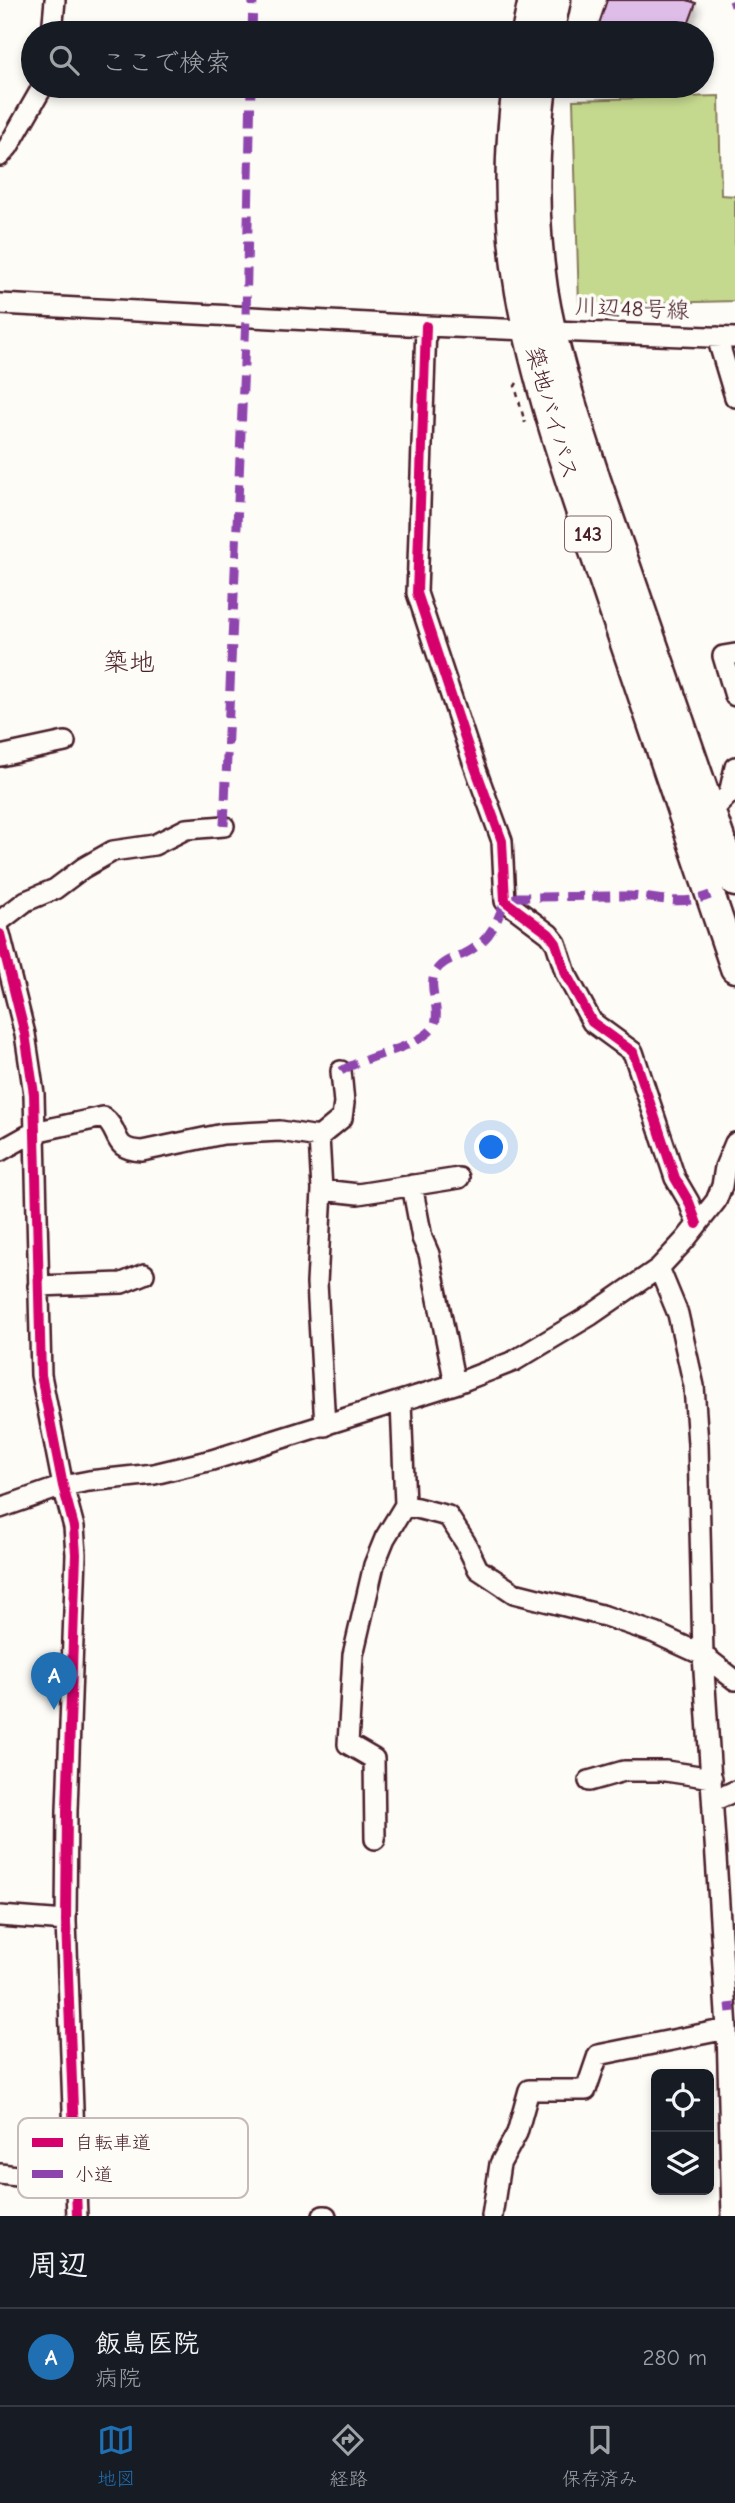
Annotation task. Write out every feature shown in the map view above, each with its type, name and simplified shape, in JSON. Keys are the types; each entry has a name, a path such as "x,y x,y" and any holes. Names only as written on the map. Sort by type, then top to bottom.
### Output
{"highway":[{"path":"529,21 533,0"},
{"path":"552,21 556,0"},
{"name":"築地バイパス","path":"515,98 510,192 514,251 540,329 576,419 735,882"},
{"name":"築地バイパス","path":"540,98 536,168 537,237 544,291 540,329 563,460 735,968"}],"street":[{"path":"53,21 55,0"},
{"path":"0,156 36,98"},
{"name":"川辺48号線","path":"0,304 426,326 726,337"},
{"path":"426,326 417,593 502,841 505,901 549,934 556,943 565,974 592,1022 633,1052 675,1178 689,1202 697,1224"},
{"path":"726,337 735,397"},
{"path":"735,653 723,656 735,696"},
{"path":"0,756 65,742"},
{"path":"711,812 729,794 735,767"},
{"path":"0,921 26,901 55,889 82,868 113,851 154,845 186,829 224,826"},
{"path":"0,934 31,1067 41,1375 74,1527 76,1554 66,1921 74,2118"},
{"path":"0,1151 34,1132 103,1116 109,1121 123,1147 129,1150 142,1151 223,1134 280,1131 319,1137 342,1118 344,1103 341,1071"},
{"path":"319,1137 322,1190 317,1283 325,1426"},
{"path":"0,1508 63,1486 166,1471 212,1461 401,1402 514,1361 591,1315 659,1268 728,1185 725,1167 735,1143"},
{"path":"322,1190 358,1194 459,1178"},
{"path":"412,1185 455,1384"},
{"path":"659,1268 678,1314 694,1385 703,1655 713,1801 727,1888 727,2029 732,2216"},
{"path":"38,1286 122,1283 144,1274"},
{"path":"375,1839 374,1759 348,1744 352,1655 374,1565 385,1538 405,1505 401,1402"},
{"path":"405,1505 448,1516 478,1569 514,1594 605,1616 655,1633 703,1655 735,1680"},
{"path":"589,1781 624,1771 667,1771 712,1778"},
{"path":"713,1801 735,1791"},
{"path":"0,1916 66,1921"},
{"path":"492,2216 500,2164 517,2133 529,2090 586,2090 598,2055 727,2029"},
{"path":"0,2174 18,2176"},
{"path":"76,2198 77,2216"}],"path":[{"path":"515,386 525,423"}],"green space":[{"path":"719,96 721,195 735,196 735,301 579,305 573,100"}],"building":[{"path":"607,0 687,0 696,3 689,21 600,21"}],"marked path":[{"path":"252,21 253,0"},
{"path":"733,0 735,6"},
{"path":"224,826 246,317 251,98"},
{"path":"341,1071 410,1044 429,1032 436,1017 433,990 435,974 442,964 473,949 486,938 505,901 518,897 629,896 679,901 710,895"},
{"path":"726,2008 735,2007"}],"cycle path":[{"path":"426,326 417,593 502,841 505,901 549,934 556,943 566,974 592,1022 633,1052 675,1178 689,1202 697,1224"},
{"path":"0,934 25,1034 34,1094 41,1375 74,1527 76,1554 66,1921 73,2118"},
{"path":"76,2198 77,2216"}],"place":[{"name":"飯島医院","path":"54,1710"}],"district":[{"name":"築地","path":"129,663"}]}
